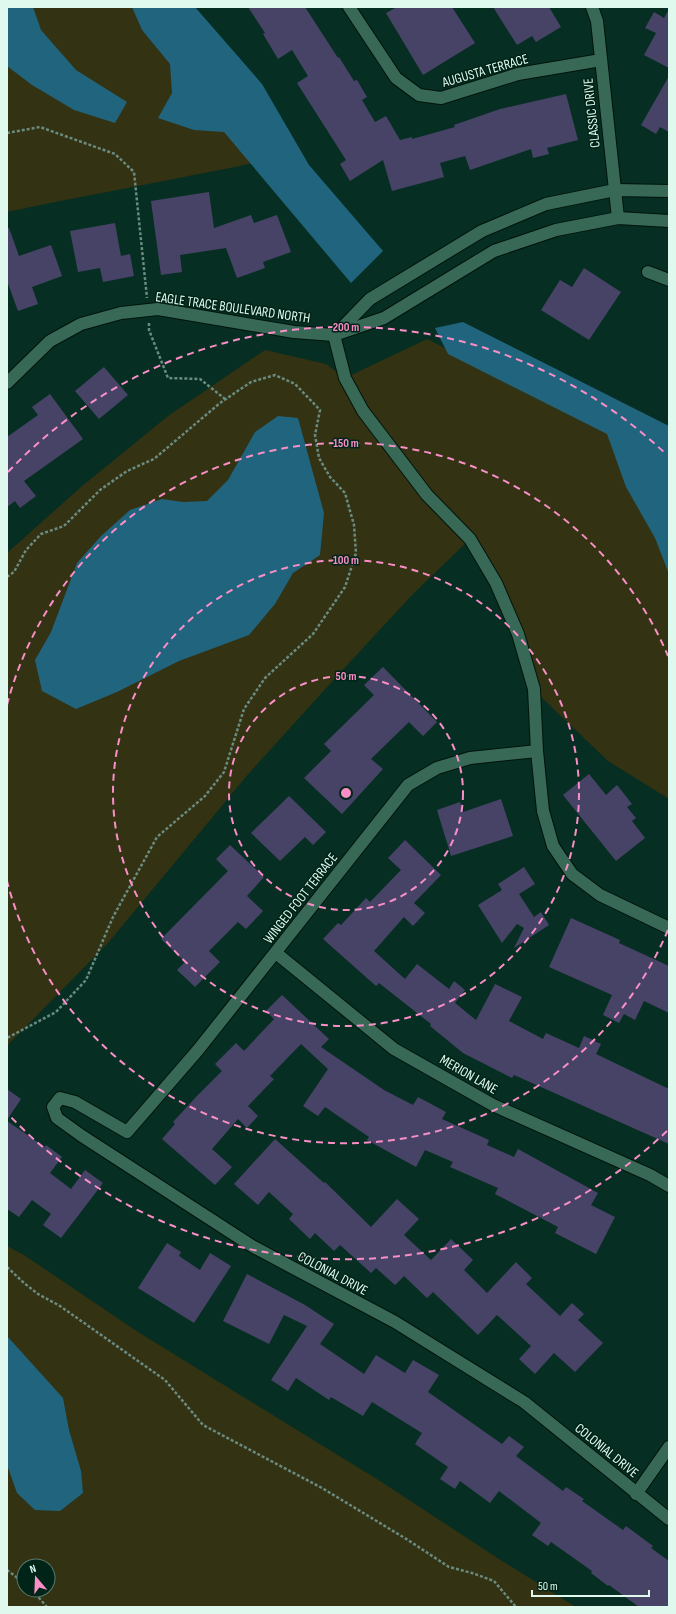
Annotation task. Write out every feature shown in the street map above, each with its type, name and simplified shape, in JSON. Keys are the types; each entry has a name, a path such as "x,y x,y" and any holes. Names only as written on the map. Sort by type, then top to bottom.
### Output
{"street":[{"name":"AUGUSTA TERRACE","path":"349,7 396,78 419,96 441,98 518,74 601,60"},
{"name":"CLASSIC DRIVE","path":"592,7 597,21 618,218"},
{"path":"669,191 615,190 546,204 482,230 370,299 334,335 345,378 363,412 427,495 470,539 496,583 518,634 534,689 537,751 543,811 553,846 572,874 600,895 669,928"},
{"name":"EAGLE TRACE BOULEVARD NORTH","path":"7,383 50,341 81,324 121,312 158,309 294,332 334,335 384,318 494,251 556,230 618,218 669,221"},
{"path":"648,272 669,280"},
{"name":"WINGED FOOT TERRACE","path":"127,1132 198,1050 408,785 437,768 470,758 537,751"},
{"name":"MERION LANE","path":"276,953 394,1049 493,1106 650,1175 669,1186"},
{"name":"COLONIAL DRIVE","path":"127,1132 74,1102 60,1098 53,1107 57,1118 82,1136 252,1246 395,1322 524,1402 636,1494 669,1519"},
{"path":"636,1494 669,1447"}],"path":[{"path":"7,133 40,127 114,154 134,172 149,330 168,378 200,379 226,399"},
{"path":"7,577 14,572 26,550 41,534 64,526 100,490 127,471 154,459 226,399 251,382 275,375 295,384 320,410 315,434 318,458 330,477 345,493 354,525 356,553 345,587 313,634 265,678 244,709 227,765 219,778 205,796 157,837 113,917 86,980 56,1012 7,1038"},
{"path":"7,1268 33,1290 66,1310 165,1380 203,1425 322,1488 408,1540 449,1567 494,1581 516,1607"},
{"path":"7,1570 16,1577"},
{"path":"39,1598 47,1607"}],"shaded area":[{"path":"7,7 168,7 272,159 7,212"},
{"path":"427,339 606,430 630,494 660,542 669,566 669,799 608,761 540,696 526,639 470,539 413,594 349,663 250,772 108,943 7,1046 7,553 81,487 168,416 265,350 326,364 345,378"},
{"path":"7,1246 24,1255 138,1332 380,1481 499,1559 576,1607 7,1607"}],"water":[{"path":"7,7 33,7 41,30 76,70 127,102 115,123 74,110 32,85 7,66"},
{"path":"132,7 195,7 262,84 309,165 383,251 351,283 224,132 194,130 158,118 172,93 170,64 142,30"},
{"path":"463,322 669,426 669,574 655,538 626,487 607,434 448,354 435,328"},
{"path":"278,416 298,418 324,513 320,555 293,573 275,604 249,635 179,661 117,692 76,709 42,691 35,660 51,632 77,563 101,536 130,510 162,499 183,502 207,501 228,480 255,432"},
{"path":"7,1336 63,1398 69,1430 81,1471 83,1493 60,1511 35,1510 17,1493 7,1465"}],"building":[{"path":"248,7 305,7 354,81 357,80 367,97 362,100 375,122 386,116 400,140 412,137 412,139 455,127 454,125 500,109 566,94 578,140 547,148 549,154 533,158 531,149 470,170 465,156 440,163 444,177 392,191 383,160 350,181 340,164 346,160 297,83 308,76 292,50 278,59 263,34 265,33"},
{"path":"397,7 452,7 475,43 423,75 386,13"},
{"path":"493,7 549,7 561,27 536,42 532,36 517,45"},
{"path":"669,9 669,68 644,55 656,33 645,28 654,12 664,18"},
{"path":"669,76 669,132 660,127 656,134 641,125"},
{"path":"209,192 214,228 251,215 254,223 277,215 291,252 263,262 265,268 237,278 226,248 180,255 182,272 161,275 151,201"},
{"path":"115,223 121,256 130,254 134,276 103,282 100,268 78,272 70,231"},
{"path":"7,228 9,228 19,256 51,245 62,276 32,287 38,304 18,311 7,281"},
{"path":"584,268 621,292 589,340 541,310 560,280 572,287"},
{"path":"104,367 128,395 99,419 75,391"},
{"path":"50,394 83,439 24,481 36,496 20,508 15,501 7,507 7,437 38,415 32,407"},
{"path":"383,667 437,722 423,736 409,722 371,759 383,769 342,814 304,778 331,751 324,744 374,695 364,685"},
{"path":"589,774 606,795 617,785 632,804 627,807 636,818 632,821 645,838 616,861 563,795"},
{"path":"289,796 326,832 313,845 305,837 280,861 251,833"},
{"path":"501,799 513,836 451,856 437,810 460,802 463,812"},
{"path":"405,840 441,875 414,903 425,913 413,926 404,917 374,951 405,979 417,964 449,989 454,981 465,990 455,1003 476,1020 495,984 522,997 509,1021 543,1039 546,1033 579,1048 584,1036 601,1044 596,1054 669,1089 669,1144 514,1075 512,1078 463,1053 430,1026 431,1024 379,983 376,986 323,939 338,923 341,925 366,898 370,902 401,870 388,858"},
{"path":"230,845 264,877 247,896 263,911 246,929 238,922 209,951 220,962 195,987 177,970 185,962 161,939 228,871 216,859"},
{"path":"524,867 535,884 519,894 534,917 541,912 549,925 514,948 524,928 517,924 502,943 478,905 502,890 498,884"},
{"path":"571,918 620,940 619,943 669,966 669,1013 644,1001 635,1020 624,1014 619,1023 603,1015 612,995 549,967"},
{"path":"282,995 329,1039 321,1047 384,1090 413,1105 418,1097 446,1112 442,1119 489,1140 487,1145 514,1157 518,1149 598,1193 591,1205 615,1217 596,1254 555,1233 558,1227 495,1194 498,1188 450,1167 453,1162 425,1150 416,1167 367,1140 369,1137 325,1107 318,1116 303,1106 328,1069 301,1044 270,1076 274,1079 248,1106 258,1116 247,1128 238,1119 212,1149 232,1167 215,1185 162,1139 175,1124 173,1122 222,1071 215,1064 236,1043 244,1051 274,1019 266,1011"},
{"path":"7,1089 21,1099 7,1120"},
{"path":"7,1121 45,1147 46,1145 62,1157 50,1173 71,1189 85,1170 103,1183 61,1238 43,1225 51,1214 32,1200 19,1217 7,1209"},
{"path":"275,1139 324,1183 325,1182 371,1227 397,1199 419,1219 404,1235 431,1260 451,1239 473,1260 464,1270 487,1293 516,1262 532,1278 526,1284 560,1316 572,1303 584,1314 578,1320 603,1343 575,1372 554,1353 535,1374 519,1359 531,1346 497,1315 478,1335 433,1292 427,1298 404,1276 395,1285 376,1268 371,1273 340,1245 334,1251 315,1233 310,1239 289,1219 293,1214 269,1192 258,1205 234,1184"},
{"path":"167,1243 181,1252 179,1256 200,1270 210,1253 231,1266 194,1323 138,1288"},
{"path":"247,1274 305,1305 334,1324 320,1344 364,1374 376,1355 405,1373 413,1360 439,1375 428,1392 502,1444 509,1436 524,1447 516,1456 563,1491 566,1487 584,1499 582,1501 623,1530 626,1526 653,1546 651,1548 669,1561 669,1607 639,1607 609,1585 608,1586 591,1573 592,1571 551,1542 548,1546 532,1535 541,1523 499,1491 490,1503 460,1481 455,1489 440,1479 448,1467 415,1444 422,1433 372,1402 363,1416 331,1397 329,1400 296,1378 288,1391 271,1380 307,1326 284,1315 269,1344 223,1321"}]}
